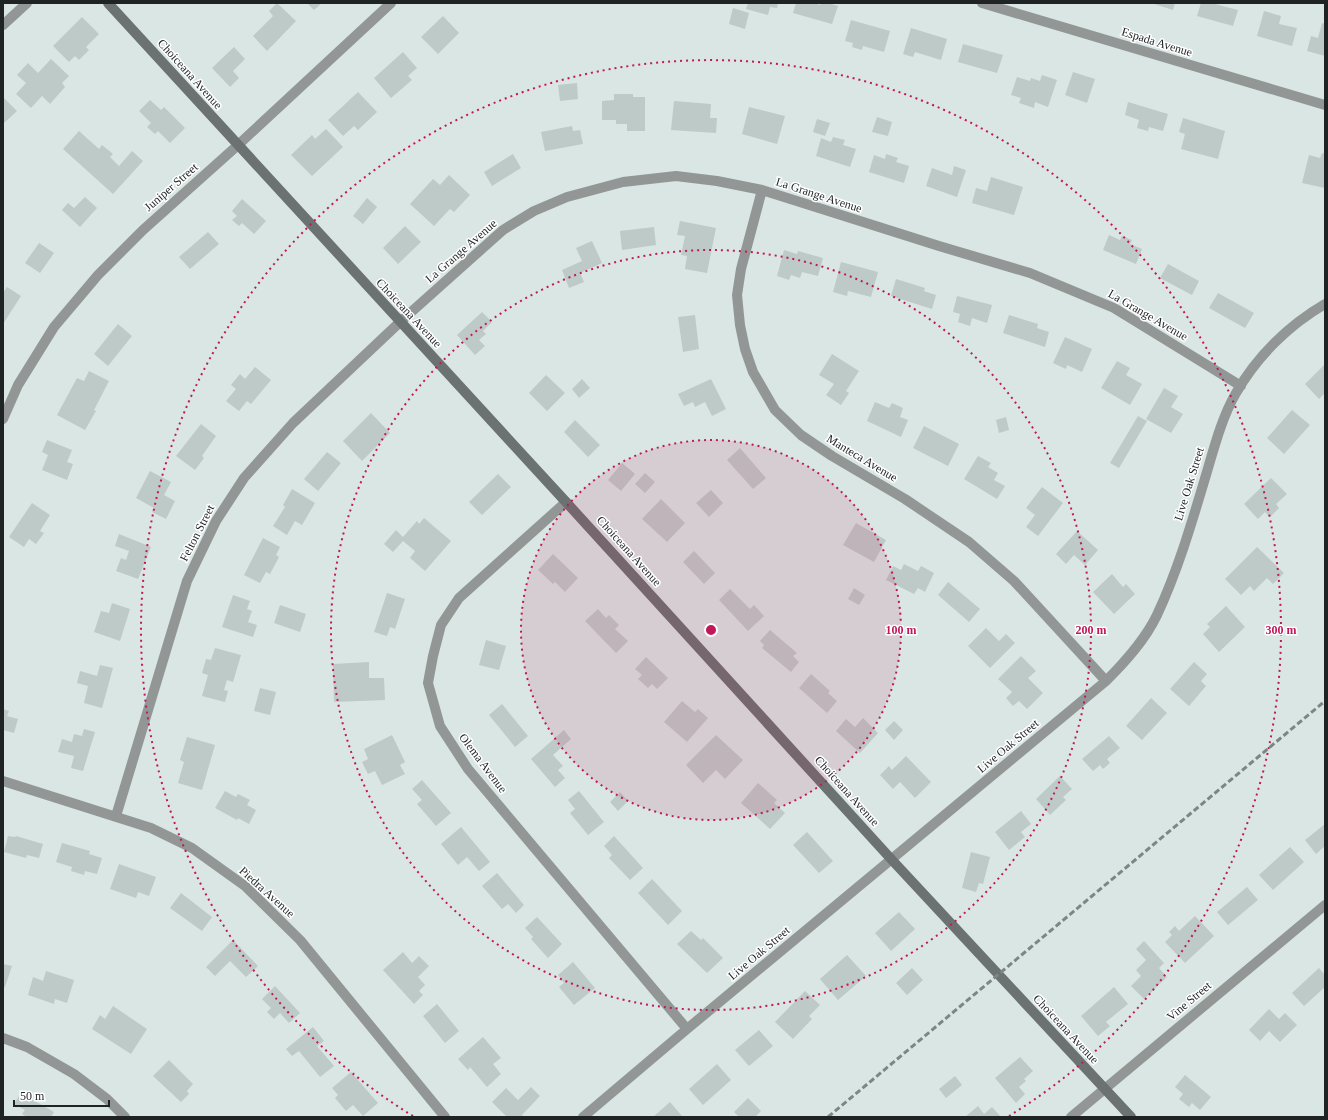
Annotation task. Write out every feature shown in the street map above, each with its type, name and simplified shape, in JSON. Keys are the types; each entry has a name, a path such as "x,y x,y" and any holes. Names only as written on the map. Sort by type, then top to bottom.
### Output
{"street":[{"path":"3,25 27,3"},
{"name":"Choiceana Avenue","path":"108,3 892,860 1131,1117"},
{"name":"Juniper Street","path":"3,419 18,385 54,327 98,275 142,230 238,145 391,3"},
{"name":"Espada Avenue","path":"982,3 1325,105"},
{"name":"La Grange Avenue","path":"400,322 503,230 534,211 567,197 623,182 676,176 717,181 762,190 938,246 1030,273 1114,308 1241,386"},
{"name":"Manteca Avenue","path":"762,190 741,269 737,295 740,325 745,349 753,372 776,410 801,435 832,456 905,499 968,542 1014,580 1106,682"},
{"name":"Live Oak Street","path":"583,1117 1106,682 1134,652 1157,616 1180,559 1219,431 1236,394 1263,355 1286,331 1325,304"},
{"name":"Felton Street","path":"116,816 187,582 216,521 244,478 293,423 400,322"},
{"name":"Olema Avenue","path":"566,502 459,598 440,625 428,683 440,726 468,769 688,1029"},
{"name":"Piedra Avenue","path":"3,781 151,828 192,848 245,886 300,940 445,1117"},
{"name":"Vine Street","path":"1071,1117 1325,905"},
{"path":"3,1038 27,1047 74,1074 107,1099 125,1117"}],"building":[{"path":"277,3 296,21 267,51 253,36 273,16 269,11"},
{"path":"307,3 322,3 314,10"},
{"path":"748,3 778,3 777,8 770,7 768,15 746,9"},
{"path":"796,3 814,3 820,5 821,3 828,3 838,6 832,24 793,13"},
{"path":"1151,3 1175,3 1173,10"},
{"path":"1201,3 1211,3 1238,10 1233,26 1197,16"},
{"path":"733,8 749,13 745,29 729,24"},
{"path":"1264,11 1281,16 1279,24 1297,28 1292,46 1257,36"},
{"path":"443,16 459,33 438,54 421,37"},
{"path":"82,17 99,34 86,47 89,50 79,60 75,56 69,62 53,46"},
{"path":"851,20 890,31 884,52 863,46 862,50 852,47 853,43 845,41"},
{"path":"1322,23 1325,24 1325,56 1307,51 1311,36 1318,38"},
{"path":"911,28 947,39 941,60 915,52 913,57 903,54"},
{"path":"963,44 1003,55 997,73 958,62"},
{"path":"234,47 245,59 233,71 239,78 230,87 212,68"},
{"path":"403,52 417,68 408,76 412,80 391,98 374,78"},
{"path":"51,59 69,76 62,83 65,87 50,104 42,96 31,108 16,94 26,83 17,75 28,63 38,73"},
{"path":"1073,72 1095,79 1087,103 1065,95"},
{"path":"1042,75 1057,80 1048,107 1035,102 1034,108 1019,103 1021,98 1011,95 1017,77 1030,81 1031,78 1040,81"},
{"path":"577,83 578,99 560,101 558,85"},
{"path":"358,92 377,112 358,130 354,126 343,136 328,120"},
{"path":"614,94 633,94 633,97 645,97 645,131 627,131 627,124 616,124 616,120 602,120 602,101 614,100"},
{"path":"3,97 17,111 3,124"},
{"path":"150,100 161,110 164,107 185,128 170,143 158,131 155,134 147,127 151,123 139,111"},
{"path":"674,101 711,104 710,118 717,118 716,133 671,130"},
{"path":"1128,102 1168,114 1163,131 1149,127 1148,131 1137,128 1139,120 1125,115"},
{"path":"749,107 785,116 777,144 742,134"},
{"path":"877,117 892,122 888,136 872,132"},
{"path":"1183,118 1225,131 1218,159 1181,149 1185,134 1179,132"},
{"path":"817,119 830,123 825,136 813,132"},
{"path":"572,126 573,131 580,130 583,144 545,151 541,132"},
{"path":"326,129 343,147 312,176 291,155 312,135 315,139"},
{"path":"79,131 99,149 102,145 113,154 110,157 119,166 132,151 143,161 113,194 63,149"},
{"path":"833,137 845,140 843,145 856,149 850,167 816,156 821,138 831,142"},
{"path":"1322,153 1325,154 1325,188 1302,183 1309,155 1320,158"},
{"path":"513,154 521,168 492,186 484,172"},
{"path":"886,154 898,158 896,162 909,166 904,183 869,172 874,155 885,159"},
{"path":"954,166 966,170 957,197 926,186 932,168 952,175"},
{"path":"449,175 470,195 454,212 450,209 434,226 410,204 433,179 440,185"},
{"path":"991,177 1023,187 1014,215 972,203 976,188 987,191"},
{"path":"85,197 97,208 80,227 62,210 68,203 74,208"},
{"path":"367,198 377,207 363,224 353,216"},
{"path":"242,199 266,221 254,234 242,223 239,226 232,220 237,216 232,211"},
{"path":"680,221 716,228 707,273 685,269 687,256 681,255 685,236 677,235"},
{"path":"405,226 421,242 398,264 383,248"},
{"path":"654,227 656,245 622,250 620,231"},
{"path":"208,232 219,244 190,269 179,257"},
{"path":"1109,235 1120,240 1122,236 1132,240 1130,244 1142,249 1136,264 1103,250"},
{"path":"592,241 602,263 580,273 584,282 569,288 562,270 582,261 576,248"},
{"path":"39,243 54,253 40,273 25,263"},
{"path":"784,250 797,254 798,251 823,258 818,276 802,272 800,278 791,275 789,280 777,276"},
{"path":"841,262 878,272 871,297 848,291 847,296 833,292"},
{"path":"1168,264 1199,281 1192,295 1160,278"},
{"path":"896,279 925,288 924,291 936,295 932,309 891,296"},
{"path":"7,287 21,296 3,324 3,293"},
{"path":"1218,293 1254,313 1245,328 1209,308"},
{"path":"957,296 992,305 987,323 972,318 970,326 958,322 960,314 953,312"},
{"path":"482,312 492,322 483,331 486,334 479,340 485,346 475,355 457,335"},
{"path":"695,315 699,349 683,352 678,317"},
{"path":"1009,315 1038,324 1037,328 1049,332 1045,347 1003,333"},
{"path":"118,324 132,336 108,366 94,354"},
{"path":"1065,337 1092,349 1082,372 1067,365 1066,369 1053,363"},
{"path":"832,354 859,371 846,391 849,393 841,405 826,395 834,384 819,375"},
{"path":"1117,361 1130,368 1126,375 1142,384 1130,405 1101,388"},
{"path":"1325,364 1325,393 1319,399 1305,384"},
{"path":"255,367 271,380 251,404 247,401 239,411 226,401 236,389 231,385 240,374 245,379"},
{"path":"89,371 109,381 94,410 96,411 85,430 57,415 77,378 84,381"},
{"path":"546,375 565,393 547,411 529,393"},
{"path":"582,379 590,388 579,398 572,389"},
{"path":"711,379 726,409 712,416 705,402 695,407 693,402 684,406 678,394"},
{"path":"1164,388 1178,396 1171,407 1183,414 1171,433 1146,419"},
{"path":"875,402 889,408 892,403 903,408 900,417 908,420 901,437 867,421"},
{"path":"1292,410 1310,425 1284,454 1267,438"},
{"path":"371,413 390,433 362,461 343,441"},
{"path":"1138,416 1147,421 1119,468 1110,463"},
{"path":"1006,417 1009,430 999,433 996,420"},
{"path":"575,420 600,445 588,457 564,432"},
{"path":"201,424 216,436 202,456 204,458 195,470 176,456"},
{"path":"924,426 959,444 948,466 913,448"},
{"path":"47,440 72,450 67,462 73,464 67,480 42,470 48,455 42,452"},
{"path":"740,448 766,478 753,489 727,460"},
{"path":"327,452 341,463 318,491 304,479"},
{"path":"978,456 991,463 988,467 998,473 994,480 1005,486 997,499 964,479"},
{"path":"622,463 635,474 621,491 608,480"},
{"path":"150,471 171,482 164,495 175,501 166,519 152,512 154,508 136,498"},
{"path":"645,473 655,482 645,493 635,484"},
{"path":"498,474 511,487 482,515 469,502"},
{"path":"1271,478 1287,494 1276,504 1279,508 1270,517 1265,512 1258,519 1244,504"},
{"path":"1042,487 1063,503 1038,536 1026,527 1035,515 1026,508"},
{"path":"292,489 315,503 302,525 295,521 287,535 273,526 285,507 283,505"},
{"path":"711,490 723,503 709,517 696,503"},
{"path":"661,499 685,523 667,542 642,519"},
{"path":"32,503 50,515 40,531 44,533 36,544 29,539 24,547 9,537"},
{"path":"424,518 451,541 425,571 410,558 415,551 403,541 393,552 384,544 396,530 403,537 417,521 419,524"},
{"path":"856,523 886,540 874,562 843,545"},
{"path":"1077,531 1098,550 1085,565 1074,555 1066,564 1056,554"},
{"path":"119,534 151,547 138,579 116,571 121,558 126,560 129,551 115,546"},
{"path":"263,538 280,547 276,555 279,557 270,574 266,572 260,583 244,575"},
{"path":"1257,547 1284,573 1273,584 1267,578 1254,591 1250,586 1241,595 1225,579"},
{"path":"694,551 715,573 704,584 683,562"},
{"path":"553,554 578,578 565,592 555,582 553,584 538,570"},
{"path":"904,564 918,571 921,566 934,573 925,592 918,588 914,594 886,580 893,566 901,570"},
{"path":"1112,574 1123,587 1126,584 1135,594 1114,614 1093,592"},
{"path":"948,582 980,609 969,622 938,595"},
{"path":"854,588 865,595 859,605 848,599"},
{"path":"730,589 750,609 754,605 764,616 748,631 719,600"},
{"path":"387,593 405,599 395,629 390,627 387,636 374,632"},
{"path":"233,595 250,601 247,609 252,611 248,622 257,625 253,637 222,627"},
{"path":"112,603 130,609 120,641 94,632 101,611 109,613"},
{"path":"280,605 306,614 300,632 274,623"},
{"path":"1226,606 1245,627 1219,652 1203,634 1210,627 1207,624"},
{"path":"598,609 606,618 609,615 619,625 615,629 628,641 616,653 585,621"},
{"path":"986,628 999,641 1006,634 1015,643 990,668 968,646"},
{"path":"770,630 797,653 793,656 799,662 791,672 762,648 764,645 760,641"},
{"path":"486,640 506,646 499,670 479,665"},
{"path":"215,648 241,655 233,682 227,680 224,690 228,691 225,702 202,696 208,675 202,673 206,659 211,660"},
{"path":"1021,656 1036,671 1028,678 1043,693 1027,709 1019,701 1013,706 1006,698 1012,692 998,679"},
{"path":"646,657 668,678 657,689 652,684 648,688 638,679 642,675 635,669"},
{"path":"369,662 369,678 384,678 385,700 334,702 333,664"},
{"path":"1194,662 1207,674 1201,681 1206,686 1189,706 1170,689"},
{"path":"100,665 113,668 102,708 84,703 88,686 77,683 80,671 97,676"},
{"path":"811,674 830,691 828,693 837,701 827,713 799,688"},
{"path":"260,688 276,692 270,715 254,711"},
{"path":"1151,698 1167,713 1142,740 1126,726"},
{"path":"682,701 695,712 698,709 708,718 687,742 664,722"},
{"path":"502,704 528,736 515,747 489,715"},
{"path":"3,709 9,711 7,716 18,719 14,733 3,730"},
{"path":"863,718 878,733 860,753 836,731 846,719 855,727"},
{"path":"894,721 903,730 894,740 885,730"},
{"path":"84,729 95,732 83,771 71,768 74,756 58,752 62,739 72,742 74,734 82,736"},
{"path":"564,730 571,739 553,755 563,766 558,770 565,778 555,787 531,759"},
{"path":"392,735 405,762 400,765 405,774 382,785 375,771 368,774 362,762 368,759 364,749"},
{"path":"716,735 743,760 725,779 716,770 703,783 686,765"},
{"path":"1109,736 1120,748 1107,759 1110,763 1103,769 1100,765 1093,771 1082,759"},
{"path":"187,737 215,745 202,790 178,783 184,762 180,760"},
{"path":"906,756 931,782 915,798 900,782 893,789 880,775 889,766 892,770"},
{"path":"1060,776 1072,789 1063,797 1066,800 1050,815 1036,799"},
{"path":"422,780 451,813 436,826 417,804 422,800 412,789"},
{"path":"758,783 777,800 774,803 785,813 770,829 741,803"},
{"path":"225,791 236,797 238,794 250,800 247,805 256,810 249,824 238,818 237,820 215,808"},
{"path":"579,791 604,822 588,835 570,813 575,809 568,800"},
{"path":"620,792 628,801 618,811 610,802"},
{"path":"1021,811 1031,824 1021,832 1025,837 1009,850 995,832"},
{"path":"1325,824 1325,846 1316,854 1305,840"},
{"path":"461,827 490,862 479,871 467,857 458,865 441,844"},
{"path":"807,832 833,861 819,873 793,845"},
{"path":"8,836 16,836 43,844 39,858 27,855 26,858 4,852"},
{"path":"614,836 643,868 630,880 609,858 612,855 604,846"},
{"path":"62,843 90,851 89,854 102,858 97,874 85,871 84,875 71,871 72,867 56,862"},
{"path":"1290,847 1304,862 1273,890 1259,875"},
{"path":"971,852 990,857 983,884 979,883 976,892 962,888"},
{"path":"119,864 156,877 149,896 138,892 136,898 110,889"},
{"path":"497,873 524,905 516,913 508,904 502,909 482,886"},
{"path":"652,879 682,911 668,925 638,893"},
{"path":"1247,887 1258,900 1228,925 1217,912"},
{"path":"181,893 212,917 202,931 170,908"},
{"path":"899,912 915,929 891,951 875,933"},
{"path":"1195,916 1214,936 1185,963 1165,942 1172,935 1169,932 1175,926 1179,931"},
{"path":"537,917 562,944 548,958 531,939 533,937 525,928"},
{"path":"691,931 701,940 703,938 723,958 707,973 677,944"},
{"path":"233,940 258,966 246,977 230,961 215,976 206,967"},
{"path":"1144,941 1164,963 1159,968 1167,977 1144,999 1131,986 1141,976 1136,970 1146,960 1136,949"},
{"path":"403,952 412,963 419,956 429,966 418,977 425,985 419,991 423,995 414,1004 383,970"},
{"path":"847,955 866,976 838,1000 820,979"},
{"path":"573,962 595,988 574,1005 559,987 564,983 558,975"},
{"path":"3,964 12,966 5,987 3,986"},
{"path":"912,968 923,980 907,995 896,983"},
{"path":"1319,968 1325,975 1325,987 1304,1006 1292,993"},
{"path":"46,971 74,980 67,1003 55,999 54,1004 28,995 33,977 43,981"},
{"path":"275,986 300,1013 289,1023 280,1013 274,1019 267,1012 271,1008 262,999"},
{"path":"1114,987 1128,1004 1106,1022 1110,1026 1098,1036 1081,1016"},
{"path":"805,991 820,1005 809,1016 812,1019 793,1039 775,1022"},
{"path":"437,1004 459,1031 445,1043 423,1016"},
{"path":"113,1006 147,1029 131,1054 92,1029 100,1015 105,1019"},
{"path":"1269,1009 1279,1019 1285,1013 1297,1025 1280,1042 1269,1031 1260,1041 1249,1030"},
{"path":"313,1027 324,1041 317,1046 334,1066 320,1077 299,1051 292,1056 286,1049"},
{"path":"759,1030 773,1046 749,1066 735,1050"},
{"path":"483,1037 501,1058 493,1064 501,1074 487,1087 470,1067 468,1070 458,1059"},
{"path":"1020,1057 1033,1071 1024,1079 1026,1081 1019,1087 1025,1094 1016,1103 995,1078"},
{"path":"169,1060 193,1084 187,1091 189,1094 181,1102 153,1076"},
{"path":"717,1064 731,1080 703,1105 689,1089"},
{"path":"351,1072 378,1103 363,1116 353,1105 346,1111 335,1098 338,1095 332,1088"},
{"path":"1185,1075 1211,1097 1200,1110 1192,1103 1189,1107 1179,1099 1183,1094 1175,1087"},
{"path":"955,1076 962,1085 946,1098 939,1089"},
{"path":"531,1087 540,1096 522,1115 524,1117 507,1117 492,1102 506,1088 518,1100"},
{"path":"21,1093 54,1112 51,1117 27,1117 22,1114 25,1110 14,1104"},
{"path":"748,1098 761,1111 755,1117 739,1117 734,1112"},
{"path":"670,1102 683,1117 653,1117"},
{"path":"978,1106 984,1114 992,1107 1001,1117 965,1117"}],"railway":[{"path":"828,1117 1325,701"}]}
